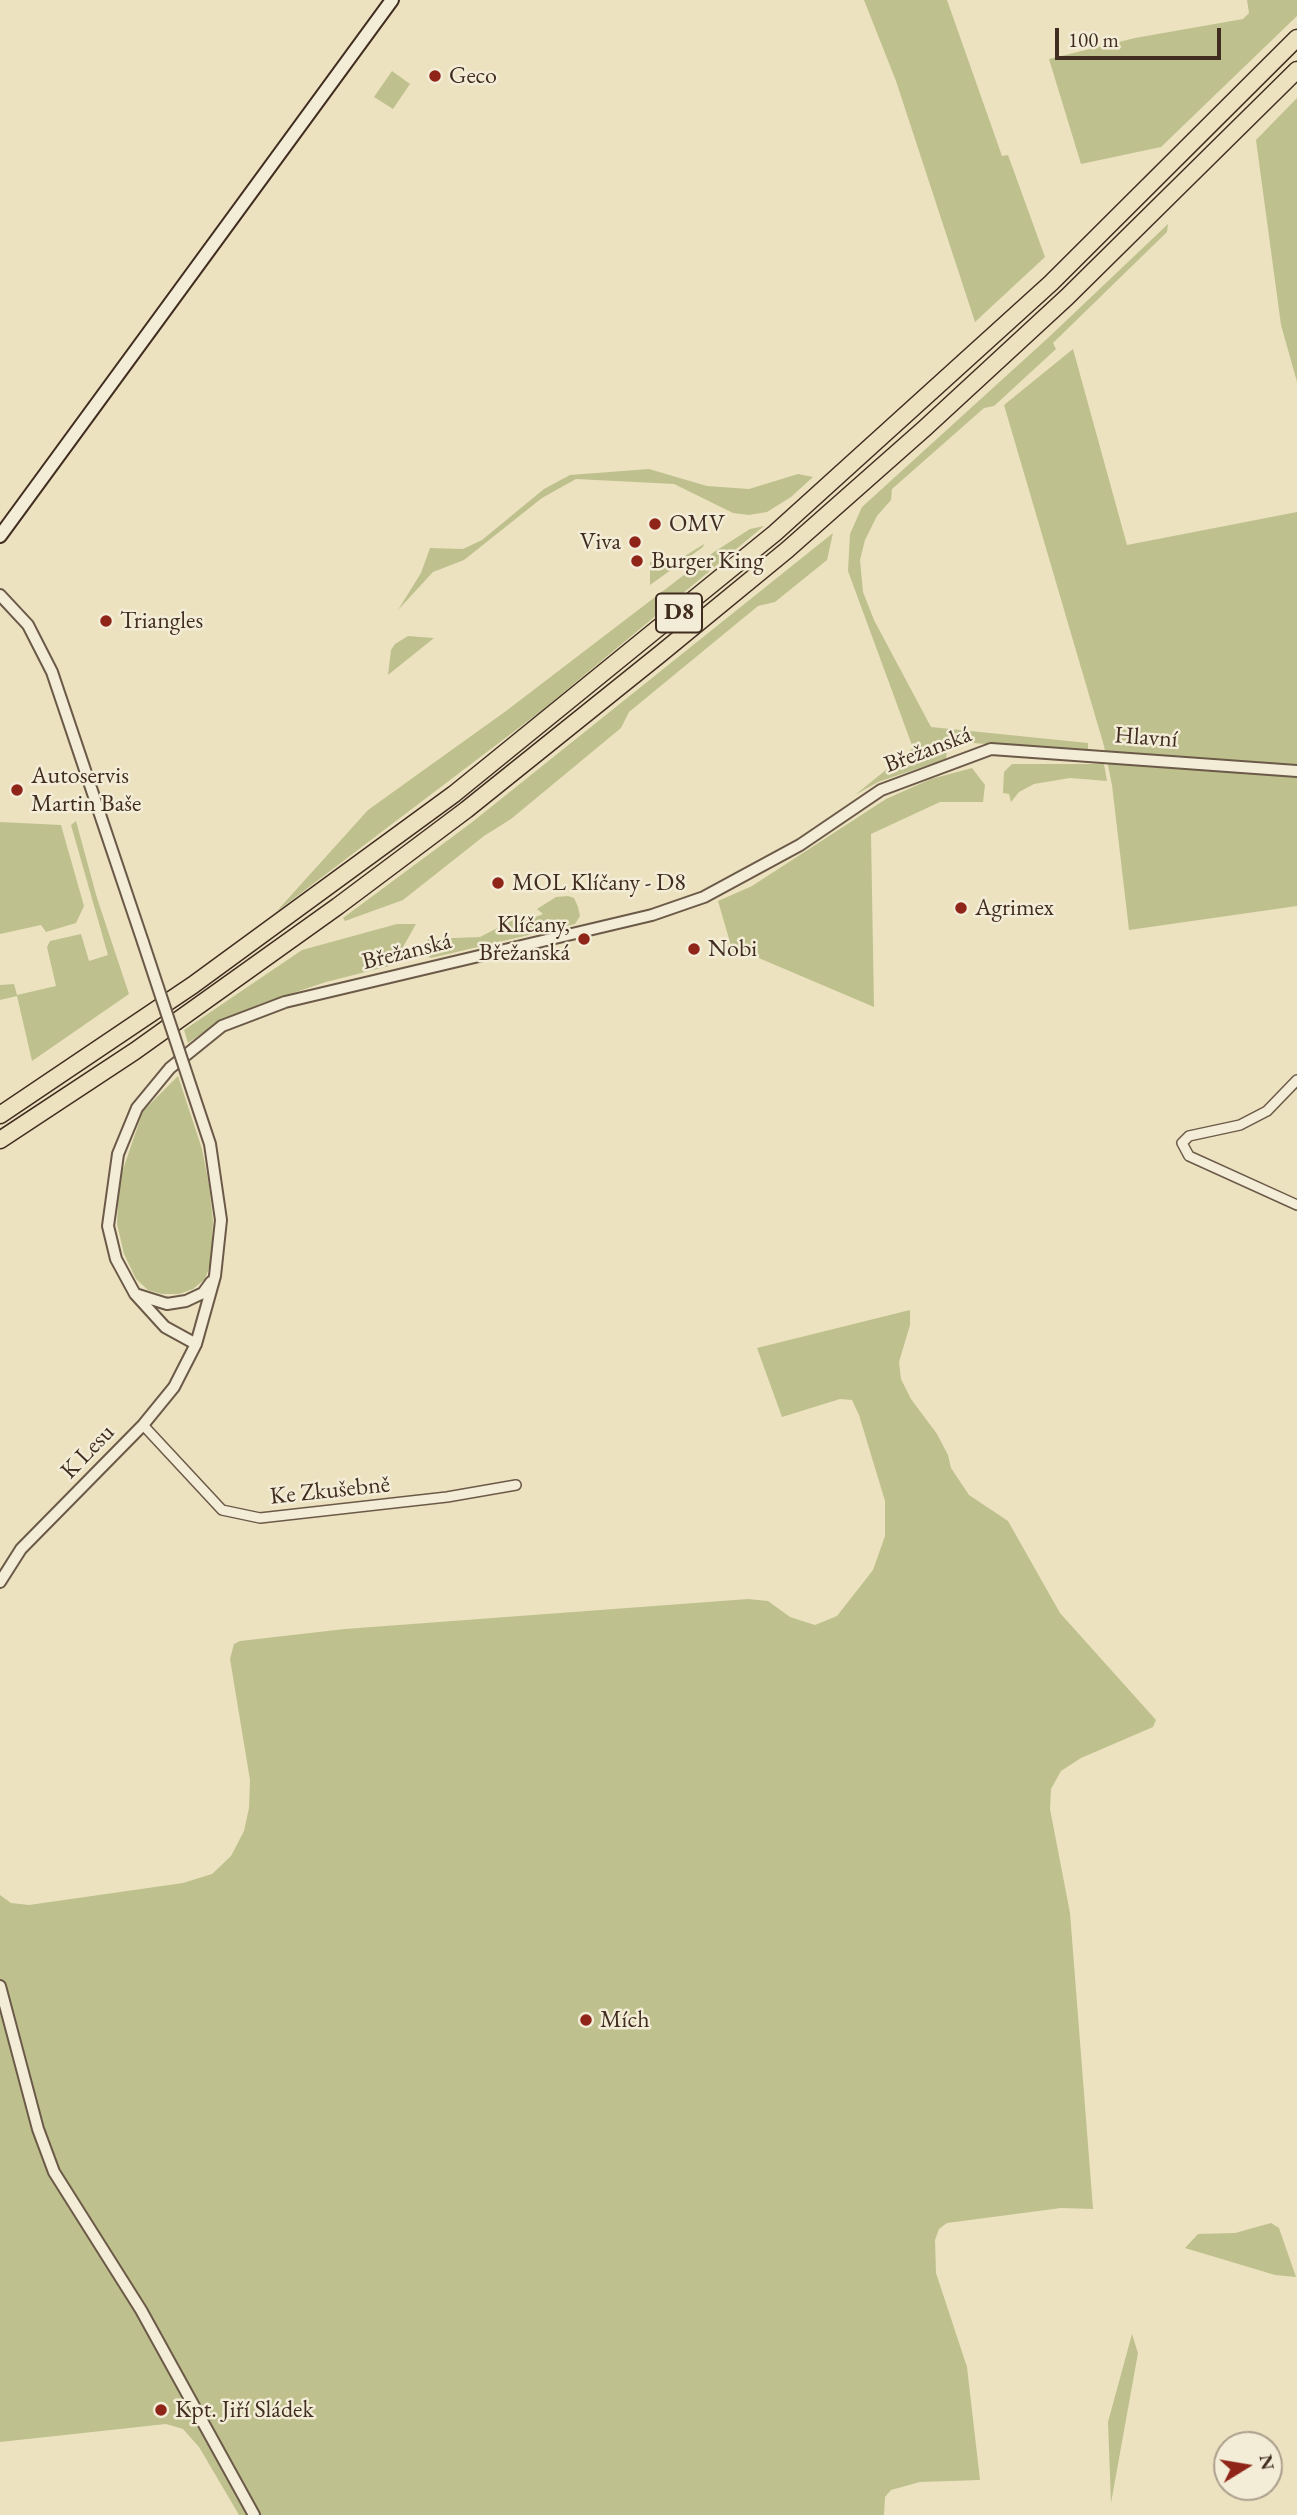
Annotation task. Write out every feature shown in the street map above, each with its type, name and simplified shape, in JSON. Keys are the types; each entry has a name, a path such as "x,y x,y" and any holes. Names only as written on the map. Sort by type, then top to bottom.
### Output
{"highway":[{"name":"D8","path":"0,1115 193,985 444,802 764,542 898,425 1051,283 1297,38"},
{"name":"D8","path":"0,1140 145,1044 338,906 466,810 681,638 925,428 1067,297 1297,70"}],"main road":[{"path":"0,536 392,0"}],"street":[{"path":"0,595 28,625 52,672 210,1144 221,1220 215,1276 196,1344"},
{"name":"Hlavní","path":"992,749 1297,771"},
{"name":"Břežanská","path":"196,1344 165,1327 135,1294 116,1259 108,1226 118,1154 137,1108 170,1068 222,1026 285,1002 652,915 691,901 800,845 881,790 992,749"},
{"path":"1297,1080 1267,1111 1240,1125 1189,1136 1182,1143 1189,1156 1297,1205"},
{"path":"135,1294 167,1304 186,1301 204,1293 215,1276"},
{"name":"K Lesu","path":"0,1582 21,1549 143,1425 174,1387 196,1344"},
{"name":"Ke Zkušebně","path":"143,1425 222,1510 260,1518 447,1497 516,1485"},
{"path":"0,1986 35,2116 54,2172 141,2310 254,2515"}],"green space":[{"path":"864,0 947,0 1002,156 1008,155 1045,257 975,322 896,81"},
{"path":"1247,0 1297,0 1297,16 1161,147 1081,164 1049,59 1135,38 1243,19 1249,13"},
{"path":"392,71 410,84 393,109 374,97"},
{"path":"1297,98 1297,382 1281,325 1256,140"},
{"path":"1168,224 1167,232 1053,343 1056,349 994,406 984,408 892,489 891,500 877,516 865,540 860,560 863,592 874,620 931,727 1088,743 1088,752 948,741 946,759 878,782 855,795 913,748 848,571 850,534 862,507 1049,337"},
{"path":"1073,349 1127,545 1297,512 1297,906 1129,930 1112,785 1104,746 1004,405"},
{"path":"649,469 707,486 749,489 798,474 813,477 791,497 767,512 749,515 733,513 674,484 576,479 542,498 464,560 433,572 398,610 421,573 430,548 463,549 482,540 544,489 570,475"},
{"path":"764,526 541,711 276,912 368,810 506,711 714,552 750,529"},
{"path":"833,533 827,560 775,602 758,606 629,712 621,728 511,819 484,836 403,900 345,921 343,918 471,823"},
{"path":"704,544 650,585 650,562 680,559"},
{"path":"408,636 434,638 388,675 391,650"},
{"path":"1012,764 1104,764 1107,781 1070,778 1034,784 1019,792 1011,802 1009,794 1003,793 1004,772"},
{"path":"972,768 985,785 983,802 940,802 871,834 874,1007 747,953 734,956 718,901 752,886 886,799 931,779"},
{"path":"76,821 97,898 129,994 32,1061 17,996 0,1000 0,985 14,984 17,995 56,986 47,947 50,941 81,934 89,961 108,955 71,825"},
{"path":"0,822 61,825 84,906 76,923 46,932 41,925 0,934"},
{"path":"556,897 574,898 578,907 580,916 575,924 431,958 425,955 428,939 480,937 517,918 523,922 543,914 537,909"},
{"path":"397,924 416,924 393,965 326,982 260,1004 217,1023 188,1043 184,1030 302,950"},
{"path":"178,1076 202,1149 209,1185 213,1221 211,1263 205,1279 193,1289 179,1294 162,1294 148,1290 136,1279 124,1254 117,1224 119,1181 143,1111"},
{"path":"910,1310 910,1325 899,1362 901,1379 911,1399 937,1434 948,1455 951,1468 969,1495 1008,1521 1060,1613 1156,1720 1153,1727 1081,1758 1061,1771 1051,1789 1050,1809 1070,1913 1093,2209 1061,2208 947,2223 939,2229 935,2240 936,2273 967,2367 980,2480 920,2482 891,2490 885,2497 884,2515 239,2515 199,2447 183,2429 166,2424 0,2442 0,1895 11,1903 29,1905 183,1883 212,1874 231,1856 244,1831 249,1808 250,1780 230,1659 234,1644 240,1641 345,1629 748,1599 768,1601 790,1617 815,1625 837,1616 873,1570 885,1536 885,1501 852,1400 840,1399 782,1417 757,1348"},
{"path":"1271,2223 1279,2228 1296,2277 1275,2275 1185,2248 1198,2234 1235,2233"},
{"path":"1132,2334 1138,2353 1111,2503 1108,2422"}],"place":[{"name":"Geco","path":"435,76"},
{"name":"OMV","path":"655,524"},
{"name":"Viva","path":"635,542"},
{"name":"Burger King","path":"637,561"},
{"name":"Triangles","path":"106,621"},
{"name":"Autoservis Martin Baše","path":"17,790"},
{"name":"MOL Klíčany - D8","path":"498,883"},
{"name":"Agrimex","path":"961,908"},
{"name":"Klíčany, Břežanská","path":"584,939"},
{"name":"Nobi","path":"694,949"},
{"name":"Mích","path":"586,2020"},
{"name":"Kpt. Jiří Sládek","path":"161,2410"}]}
